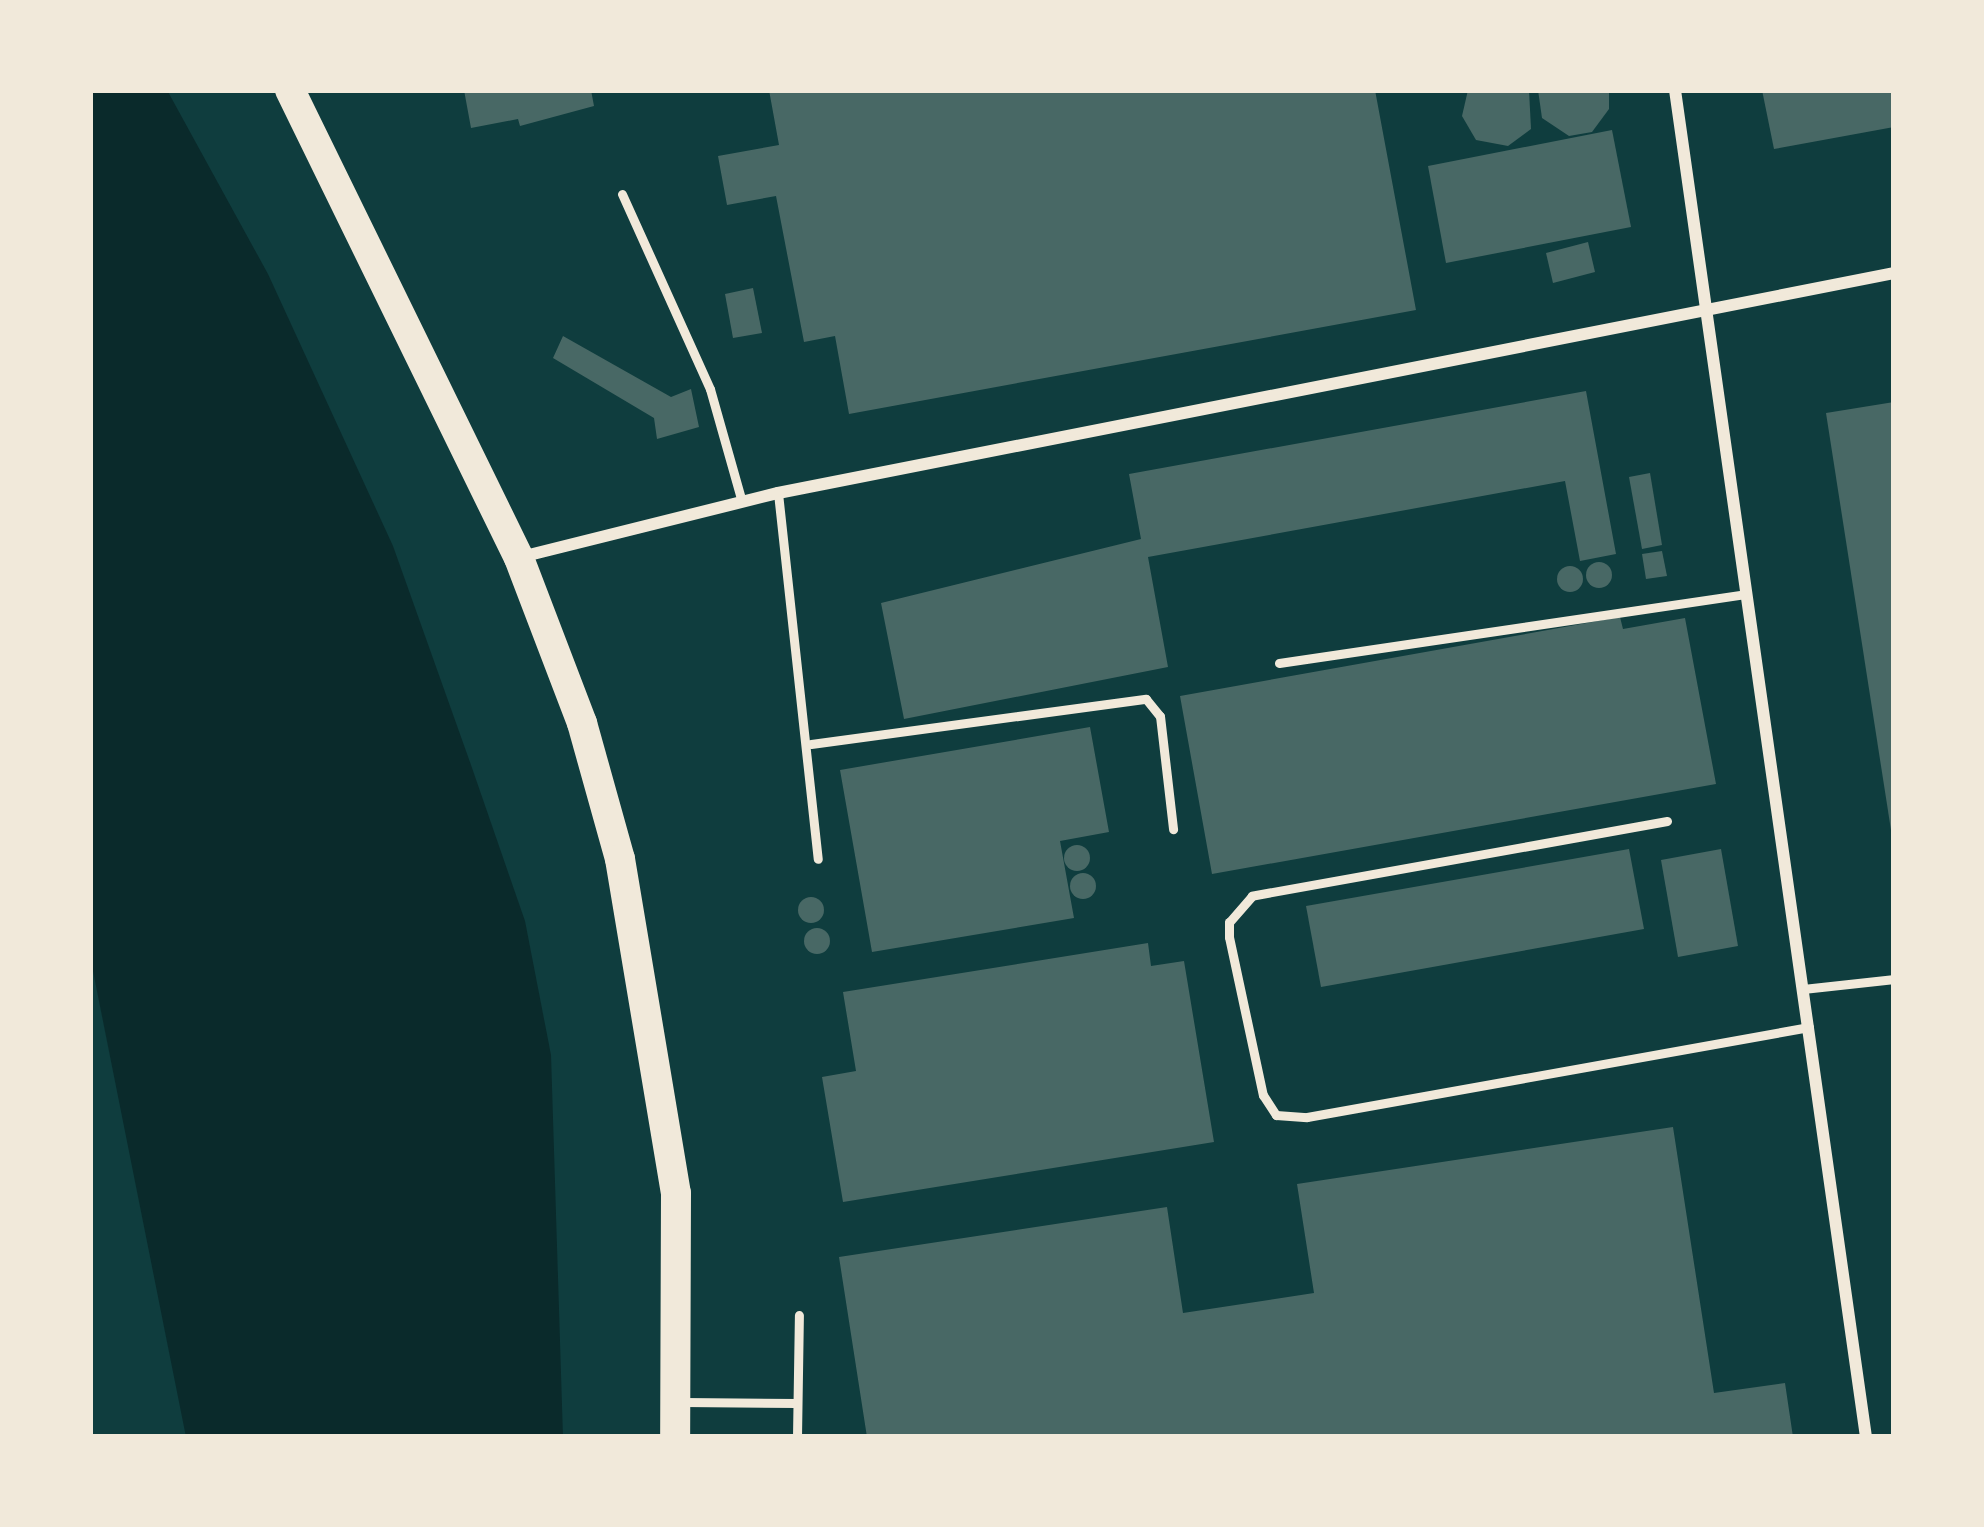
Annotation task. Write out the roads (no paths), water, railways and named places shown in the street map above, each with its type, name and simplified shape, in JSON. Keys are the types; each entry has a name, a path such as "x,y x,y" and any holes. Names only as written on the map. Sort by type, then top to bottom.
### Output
{"main road":[{"path":"290,90 519,558 582,723 620,859 676,1193 676,1437"}],"street":[{"path":"1675,90 1866,1437"},
{"path":"519,558 778,493 1894,273"}],"lane":[{"path":"622,194 710,389 742,502"},
{"path":"778,493 811,744 818,859"},
{"path":"1280,663 1747,594"},
{"path":"811,744 1146,699 1160,716 1173,830"},
{"path":"1667,820 1252,896 1229,922 1229,937 1263,1095 1276,1115 1307,1117 1808,1027"},
{"path":"1803,989 1894,980"},
{"path":"797,1437 800,1316"},
{"path":"677,1402 797,1403"}],"water":[{"path":"90,90 167,90 268,274 393,546 471,765 525,921 551,1055 563,1437 186,1437 90,956"}]}
